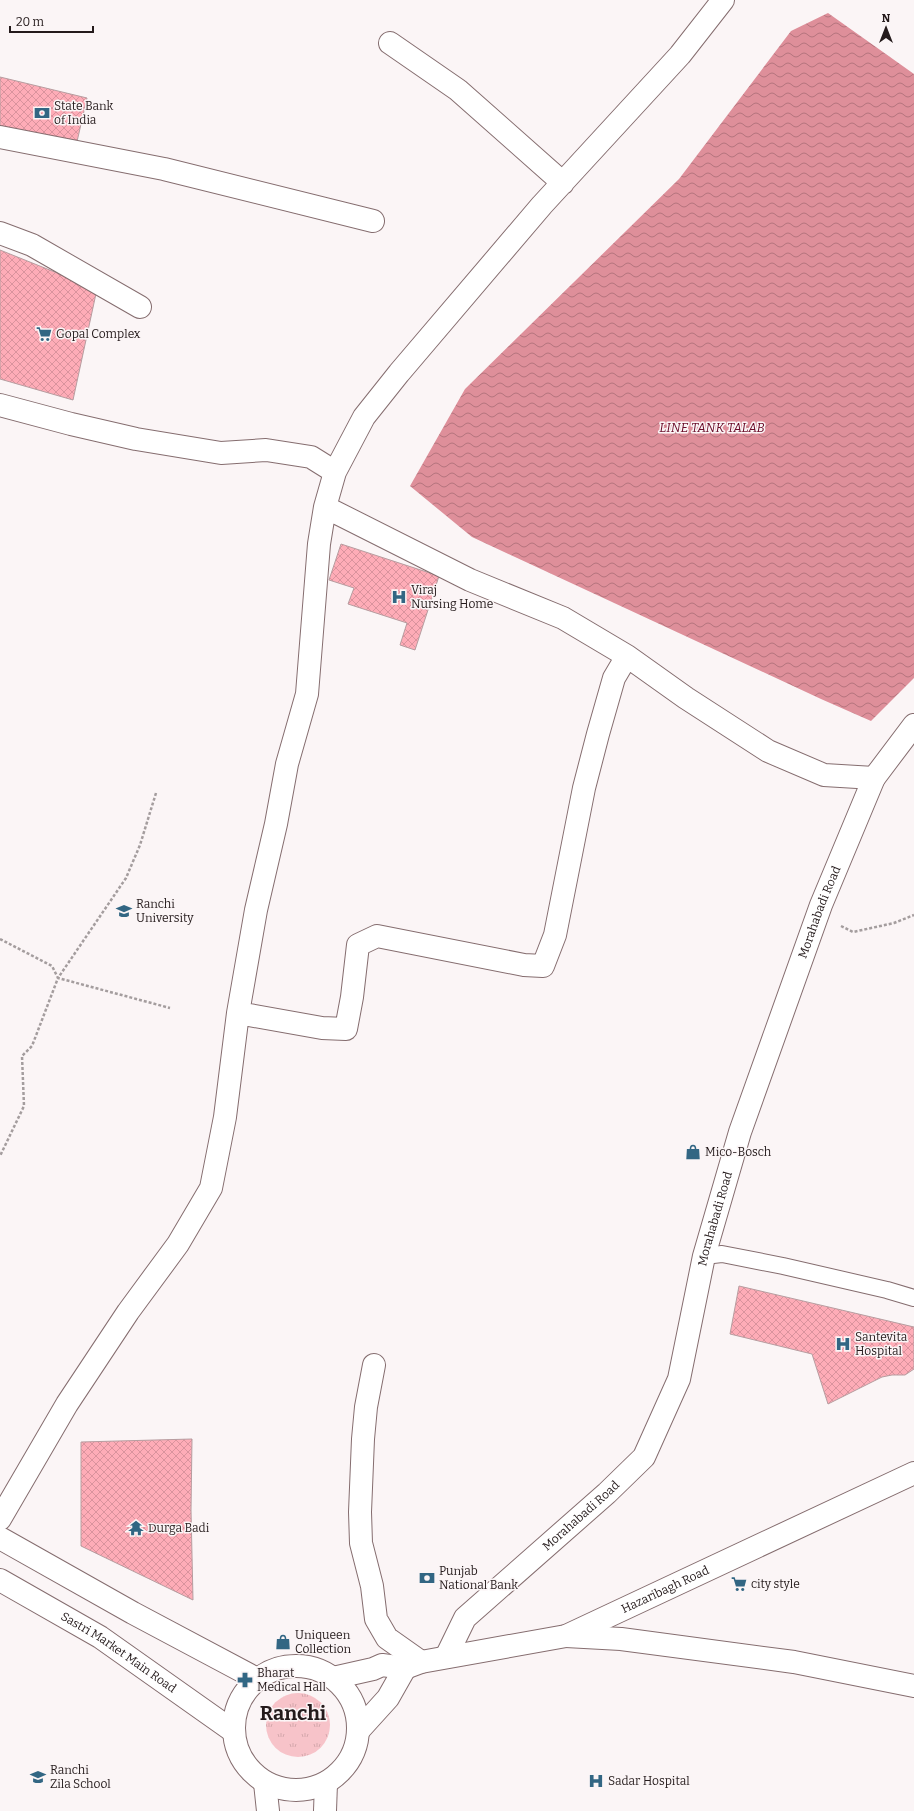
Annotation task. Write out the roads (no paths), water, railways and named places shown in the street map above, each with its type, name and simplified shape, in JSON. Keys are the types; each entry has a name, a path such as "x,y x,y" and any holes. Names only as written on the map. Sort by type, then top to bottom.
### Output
{"street":[{"path":"0,1519 67,1404 128,1312 178,1244 211,1188 225,1117 238,1013 256,910 276,824 287,764 307,694 319,544 325,507 335,472 364,417 481,276 680,54 723,0"},
{"path":"390,43 458,90 563,183"},
{"path":"0,137 164,169 373,220"},
{"path":"0,233 32,245 140,307"},
{"path":"0,404 71,424 136,439 221,453 266,450 311,457 335,472"},
{"path":"325,507 470,580 563,618 627,656 686,698 768,750 824,775 874,778"},
{"path":"238,1013 322,1028 346,1029 352,997 358,945 377,936 524,965 543,966 555,935 584,788 598,734 614,678 627,656"},
{"name":"Morahabadi Road","path":"446,1657 465,1618 607,1493 644,1457 679,1379 704,1256 740,1132 821,905 874,778 914,726"},
{"path":"359,1730 388,1698 413,1665 387,1638 376,1619 372,1586 361,1543 360,1512 363,1447 366,1407 374,1365"},
{"name":"Hazaribagh Road","path":"333,1678 373,1669 382,1665 413,1665 446,1657 566,1636 914,1473"},
{"path":"0,1538 133,1613 257,1678"},
{"name":"Sastri Market Main Road","path":"0,1580 100,1637 233,1731"},
{"path":"566,1636 621,1639 794,1662 914,1686"},
{"path":"295,1665 315,1668 333,1678 347,1693 356,1711 359,1730 353,1752 342,1770 326,1783 306,1790 285,1790 265,1783 249,1769 238,1752 233,1731 235,1712 243,1693 257,1678 275,1669 295,1665"},
{"path":"265,1783 268,1811"},
{"path":"325,1811 326,1783"}],"lane":[{"path":"704,1256 722,1254 783,1266 887,1290 914,1298"}],"water":[{"name":"LINE TANK TALAB","path":"828,13 914,74 914,678 871,721 472,537 410,486 465,389 679,179 791,31"}],"place":[{"name":"State Bank of India","path":"42,113"},
{"name":"Gopal Complex","path":"44,334"},
{"name":"Viraj Nursing Home","path":"399,597"},
{"name":"Ranchi University","path":"124,911"},
{"name":"Mico-Bosch","path":"693,1152"},
{"name":"Santevita Hospital","path":"843,1344"},
{"name":"Durga Badi","path":"136,1528"},
{"name":"Punjab National Bank","path":"427,1578"},
{"name":"city style","path":"739,1584"},
{"name":"Uniqueen Collection","path":"283,1642"},
{"name":"Bharat Medical Hall","path":"245,1680"},
{"name":"Ranchi Zila School","path":"38,1777"},
{"name":"Sadar Hospital","path":"596,1781"}],"district":[{"name":"Ranchi","path":"293,1713"}]}
